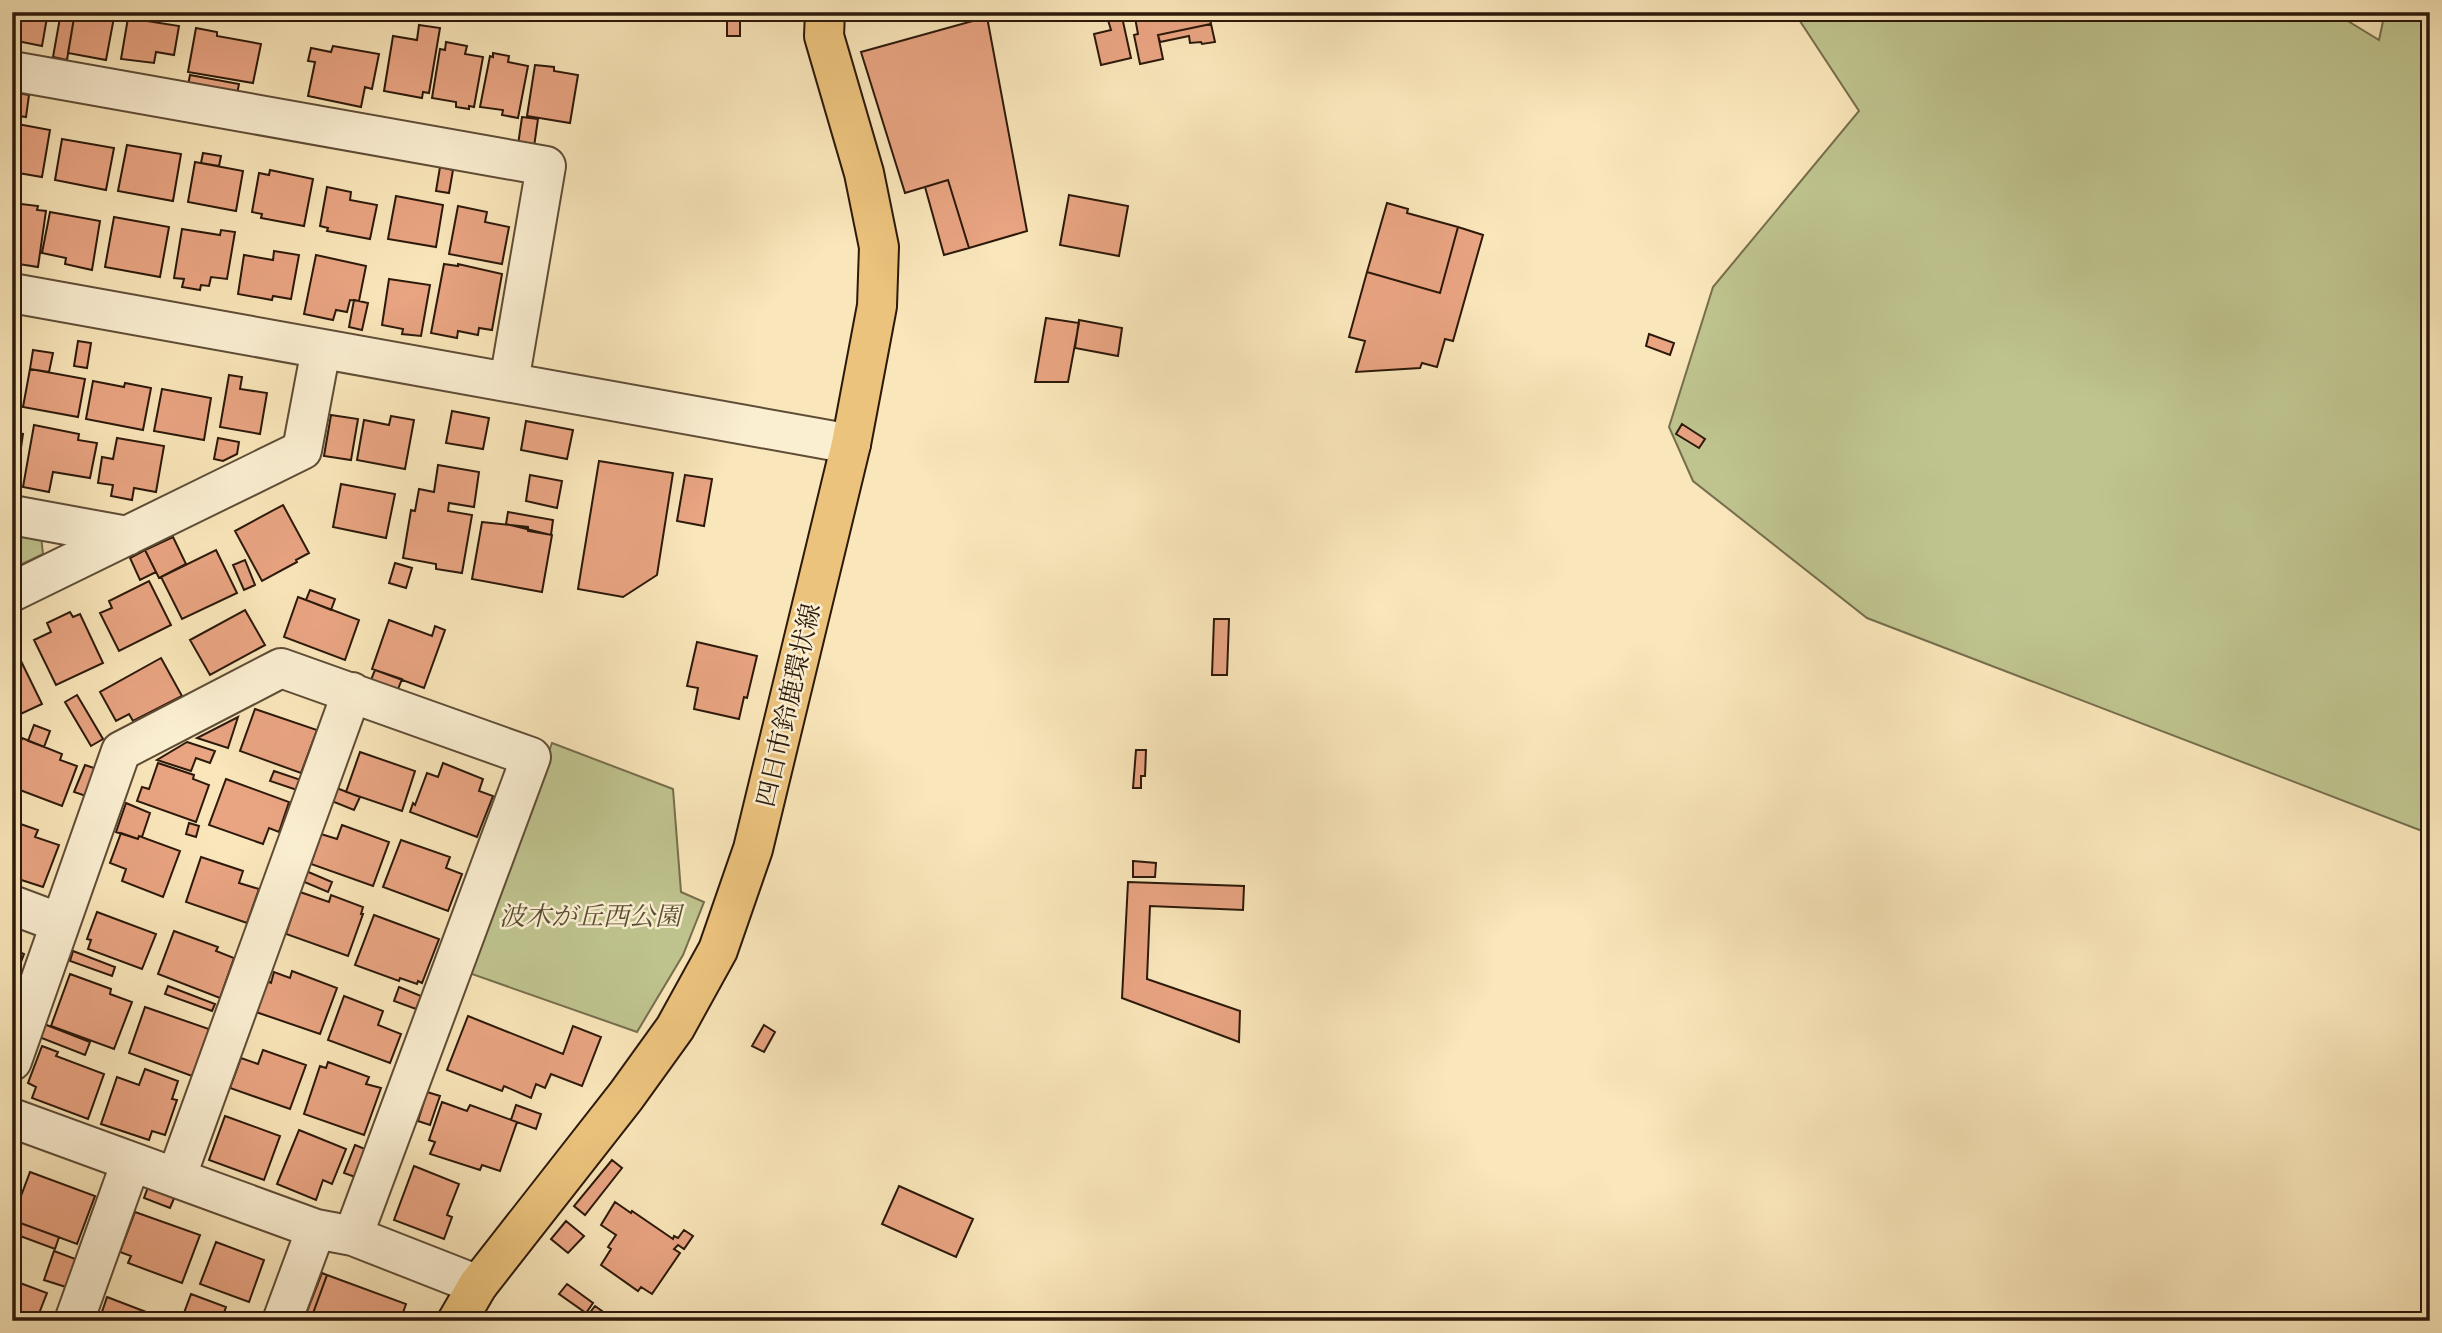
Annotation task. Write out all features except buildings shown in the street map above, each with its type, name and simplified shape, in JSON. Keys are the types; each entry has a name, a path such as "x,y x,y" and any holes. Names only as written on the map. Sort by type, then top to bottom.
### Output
{"main road":[{"name":"四日市鈴鹿環状線","path":"457,1321 478,1285 626,1096 675,1028 718,950 738,898 756,837 850,444 877,306 879,247 864,173 824,36 825,12"}],"street":[{"path":"12,72 546,166 509,382"},
{"path":"12,293 850,444"},
{"path":"12,592 302,450 321,349"},
{"path":"12,515 127,536"},
{"path":"12,1061 121,751 281,668 531,757 352,1236"},
{"path":"176,1178 352,692"},
{"path":"12,905 61,923"},
{"path":"12,1118 316,1229 352,1236 478,1285"},
{"path":"74,1321 131,1162"},
{"path":"282,1321 316,1229"}],"green space":[{"path":"1794,12 2333,12 2379,40 2385,12 2430,12 2430,834 1867,618 1693,481 1669,427 1713,287 1859,111"},
{"path":"12,531 41,536 43,554 12,569"},
{"name":"波木が丘西公園","path":"552,743 673,789 681,892 704,902 683,955 637,1032 469,973"}]}
